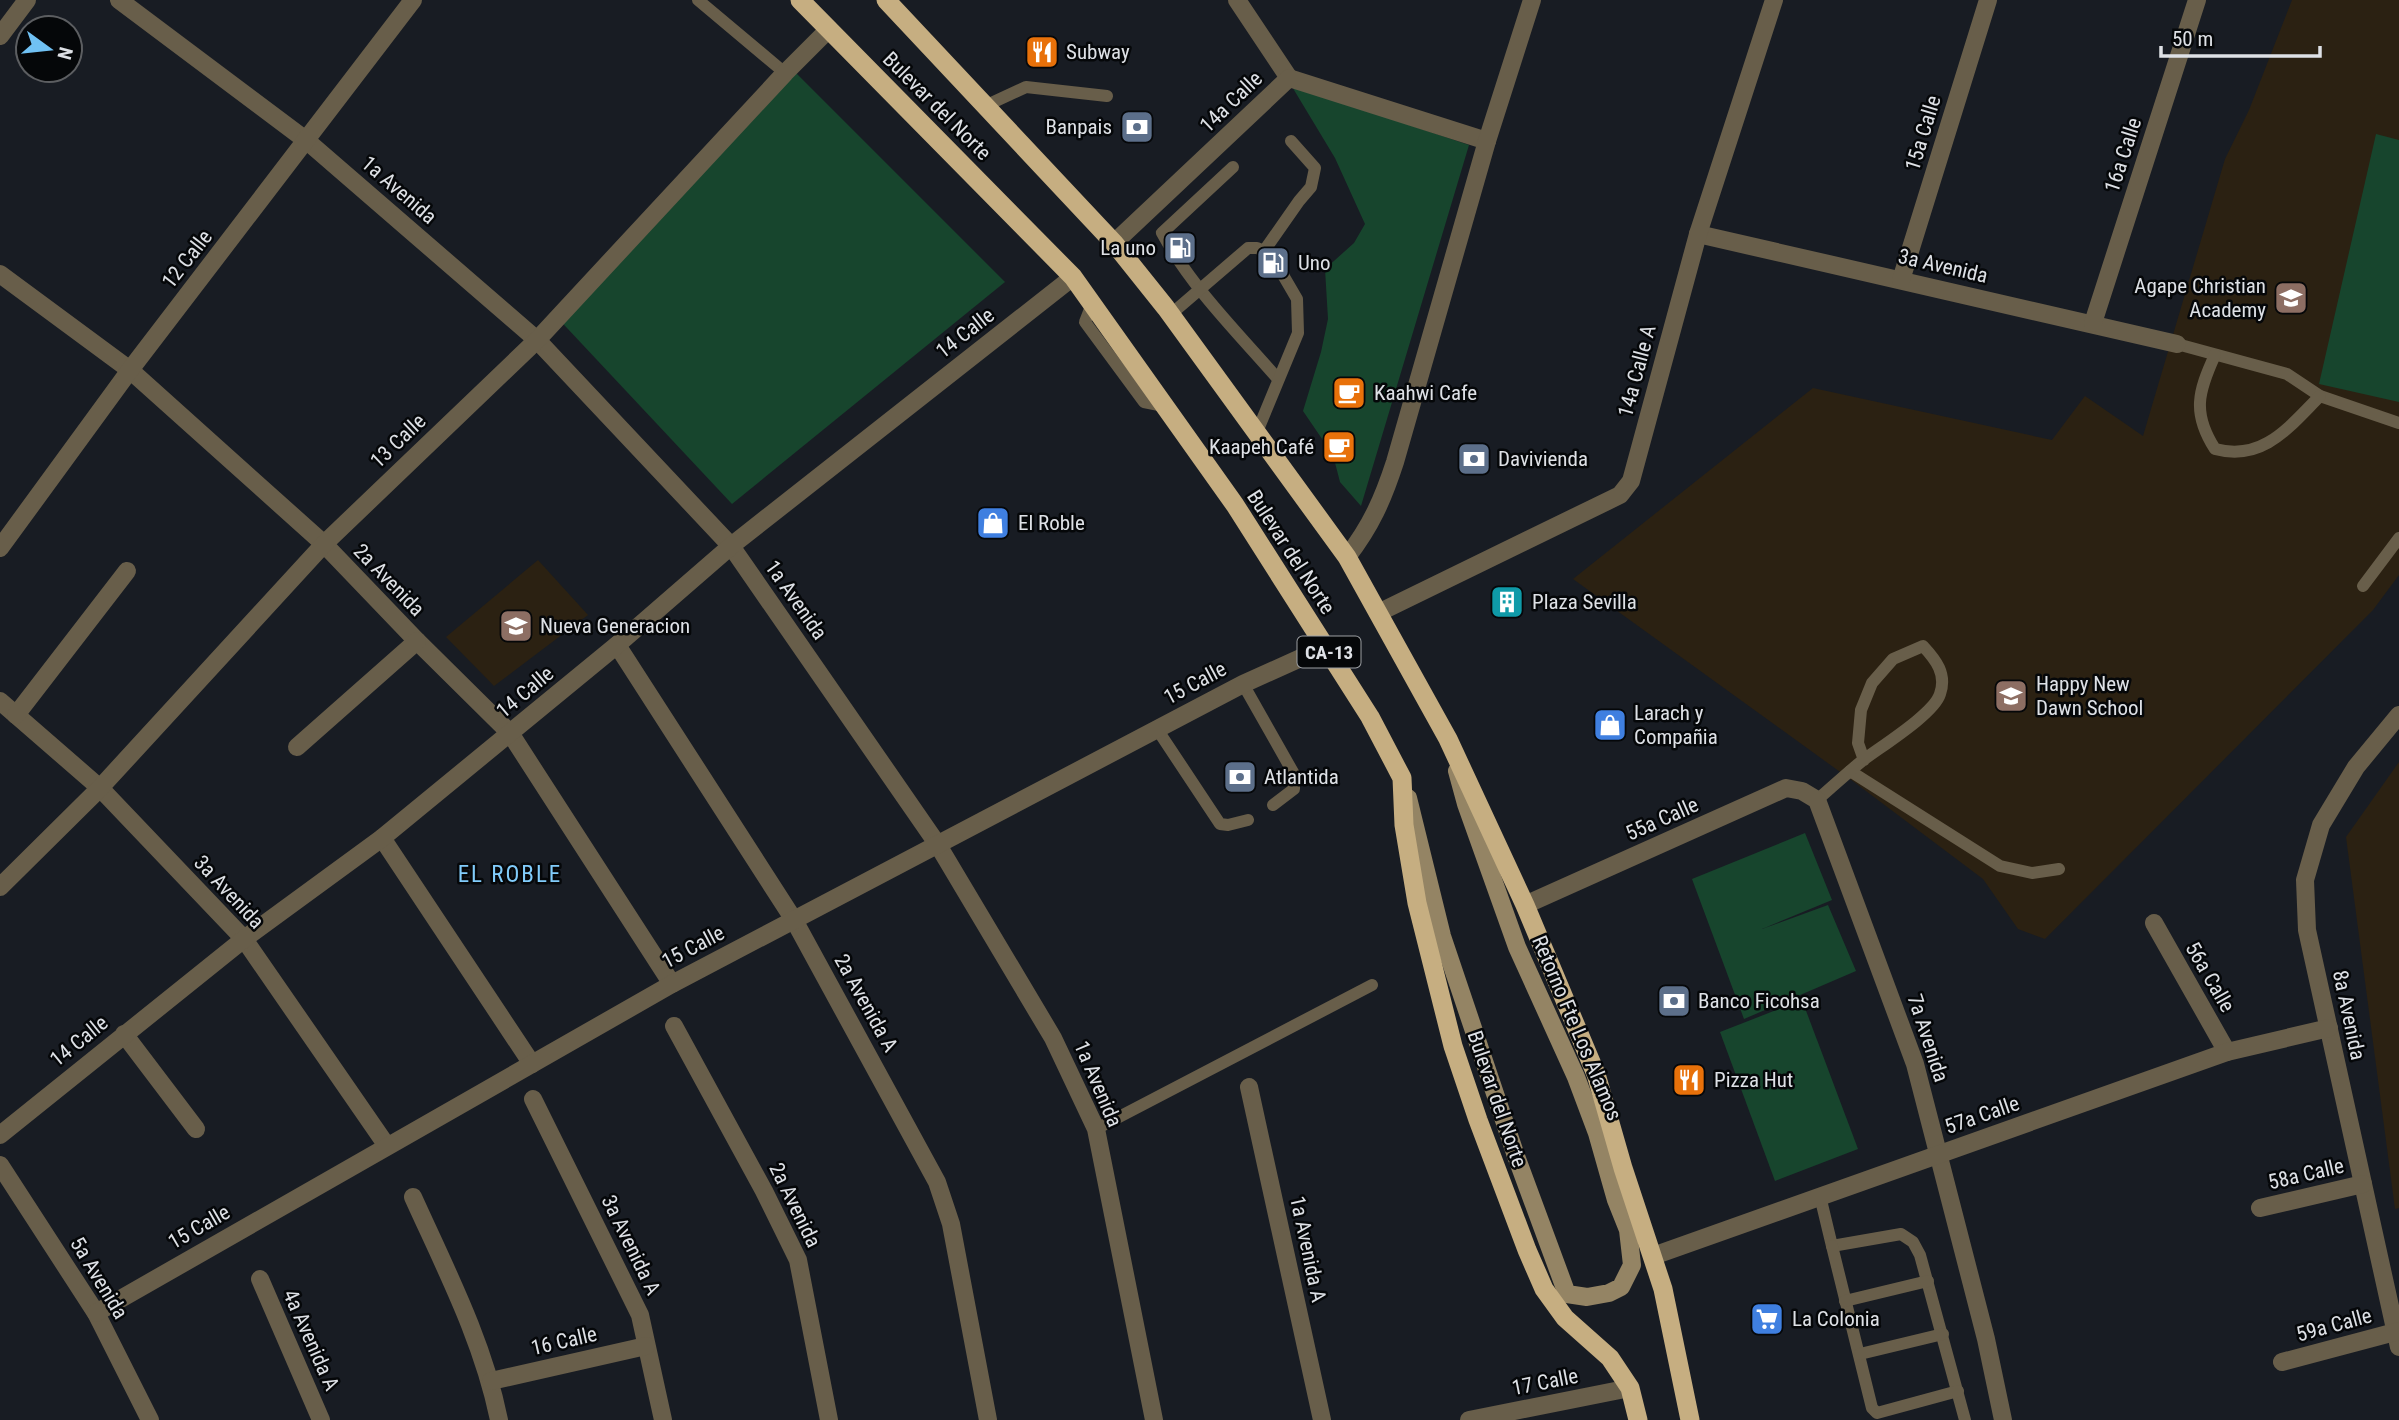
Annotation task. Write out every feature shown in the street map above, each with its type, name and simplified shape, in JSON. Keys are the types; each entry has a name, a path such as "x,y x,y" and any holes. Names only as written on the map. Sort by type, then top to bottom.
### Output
{"highway":[{"name":"Bulevar del Norte","path":"800,0 1073,277 1235,505 1370,717 1402,778 1404,825 1417,903 1453,1046 1478,1120 1544,1289 1565,1318 1610,1358 1630,1388 1638,1420"},
{"path":"872,0 1170,315"},
{"name":"Bulevar del Norte","path":"886,0 1114,243 1347,557 1448,739 1525,905 1602,1089 1623,1168 1663,1289 1690,1420"}],"main road":[{"name":"Retorno Fte Los Alamos","path":"1402,778 1442,936 1555,1266 1567,1294 1587,1297 1609,1293 1621,1287 1632,1265 1628,1230 1576,1077 1517,947 1466,804 1448,739"}],"street":[{"path":"0,36 27,0"},
{"name":"1a Avenida","path":"119,0 307,141 537,340 731,546 938,845 1053,1038 1096,1129 1154,1420"},
{"name":"12 Calle","path":"0,548 130,370 413,0"},
{"path":"1237,0 1289,78"},
{"path":"1347,557 1365,535 1381,503 1395,462 1487,141 1532,0"},
{"name":"14a Calle A","path":"1378,612 1620,495 1631,481 1698,234 1774,0"},
{"name":"15a Calle","path":"1901,280 1988,0"},
{"name":"16a Calle","path":"2093,323 2197,0"},
{"name":"13 Calle","path":"0,887 100,788 324,544 537,340 785,73 830,29"},
{"name":"14a Calle","path":"1114,243 1289,78 1487,141"},
{"name":"3a Avenida","path":"1698,234 2177,344"},
{"name":"2a Avenida","path":"0,274 130,370 324,544 510,733 672,984"},
{"name":"14 Calle","path":"0,1135 244,939 382,838 617,645 731,546 1073,277"},
{"path":"16,715 127,571"},
{"path":"297,747 417,641"},
{"name":"2a Avenida A","path":"617,645 794,920 937,1182 951,1224 988,1420"},
{"name":"15 Calle","path":"96,1313 672,984 1243,684 1325,647"},
{"name":"3a Avenida","path":"0,701 100,788 244,939 387,1146"},
{"name":"8a Avenida","path":"2398,1337 2307,930 2305,880 2321,825 2356,766 2399,715"},
{"name":"55a Calle","path":"1525,905 1786,788 1802,791 1817,800"},
{"name":"7a Avenida","path":"1817,800 1915,1064 1986,1339 2003,1420"},
{"path":"382,838 533,1064"},
{"name":"56a Calle","path":"2154,923 2227,1052"},
{"name":"2a Avenida","path":"674,1026 764,1191 798,1260 830,1420"},
{"name":"57a Calle","path":"1653,1256 2227,1052 2329,1028"},
{"path":"124,1034 197,1129"},
{"name":"1a Avenida A","path":"1249,1087 1322,1420"},
{"name":"3a Avenida A","path":"533,1099 640,1315 663,1420"},
{"name":"5a Avenida","path":"0,1165 96,1313 150,1420"},
{"name":"58a Calle","path":"2260,1208 2362,1184"},
{"path":"413,1197 477,1338 491,1381 499,1420"},
{"name":"4a Avenida A","path":"260,1279 321,1420"},
{"name":"59a Calle","path":"2282,1362 2398,1337"},
{"name":"16 Calle","path":"491,1381 646,1346"},
{"name":"17 Calle","path":"1472,1420 1630,1388"}],"lane":[{"path":"698,0 785,73"},
{"path":"985,106 1026,87 1107,96"},
{"path":"1170,315 1248,248 1264,251 1311,187 1315,169 1291,141"},
{"path":"1233,167 1163,233 1174,255 1200,289 1278,379"},
{"path":"1256,432 1298,333 1297,299 1283,275"},
{"path":"2177,344 2287,374 2320,396 2399,423"},
{"path":"2215,355 2202,385 2199,412 2206,435 2215,449 2236,452 2257,449 2276,440 2320,396"},
{"path":"2364,586 2399,538"},
{"path":"1817,800 1850,771 1908,728 1940,697 1943,680 1938,663 1923,646 1893,659 1872,683 1861,709 1858,743 1864,760"},
{"path":"1243,684 1294,774 1294,789 1273,806"},
{"path":"1157,729 1220,824 1228,825 1248,820"},
{"path":"1850,771 2000,866 2032,873 2059,869"},
{"path":"1096,1129 1372,985"},
{"path":"1820,1196 1872,1408 1877,1413 1958,1391"},
{"path":"1832,1246 1901,1234 1913,1242 1928,1281 1965,1420"},
{"path":"1845,1301 1928,1281"},
{"path":"1860,1354 1943,1334"}],"shaded area":[{"name":"Happy New Dawn School","path":"2292,0 2399,0 2399,575 2373,610 2045,939 2018,929 1983,879 1854,782 1573,579 1813,388 2052,440 2085,396 2143,436 2225,159 2249,110"},
{"name":"Nueva Generacion","path":"538,560 588,615 494,686 446,637"},
{"path":"2399,762 2399,1208 2395,1209 2346,837"}],"green space":[{"path":"788,65 1005,282 732,504 552,312"},
{"path":"1291,85 1469,145 1361,506 1340,482 1333,455 1303,411 1328,319 1325,269 1354,243 1365,224 1335,158"},
{"path":"2376,134 2399,140 2399,402 2319,384"},
{"path":"1805,833 1832,900 1762,929 1828,905 1856,971 1744,1019 1692,879"},
{"path":"1802,1000 1858,1149 1775,1181 1720,1032"}],"place":[{"name":"Subway","path":"1042,52"},
{"name":"Banpais","path":"1137,127"},
{"name":"La uno","path":"1180,248"},
{"name":"Uno","path":"1273,263"},
{"name":"Agape Christian Academy","path":"2291,298"},
{"name":"Kaahwi Cafe","path":"1349,393"},
{"name":"Kaapeh Café","path":"1339,447"},
{"name":"Davivienda","path":"1474,459"},
{"name":"El Roble","path":"993,523"},
{"name":"Plaza Sevilla","path":"1507,602"},
{"name":"Nueva Generacion","path":"516,626"},
{"name":"Happy New Dawn School","path":"2011,696"},
{"name":"Larach y Compañia","path":"1610,725"},
{"name":"Atlantida","path":"1240,777"},
{"name":"Banco Ficohsa","path":"1674,1001"},
{"name":"Pizza Hut","path":"1689,1080"},
{"name":"La Colonia","path":"1767,1319"}],"district":[{"name":"EL ROBLE","path":"510,874"}]}
